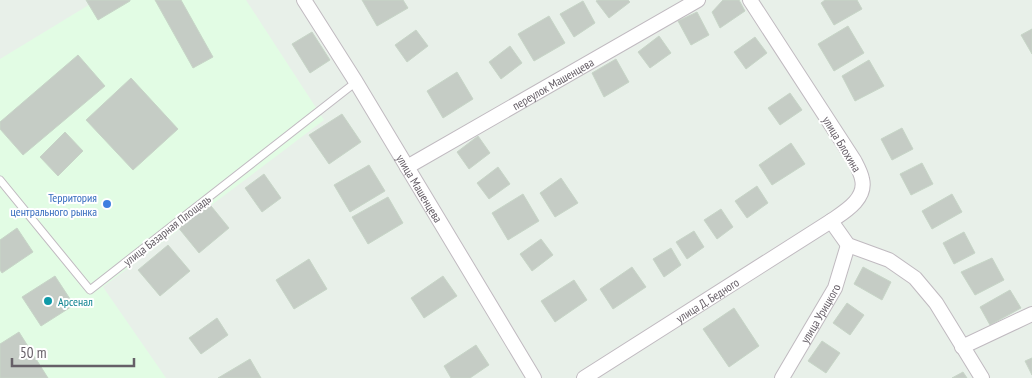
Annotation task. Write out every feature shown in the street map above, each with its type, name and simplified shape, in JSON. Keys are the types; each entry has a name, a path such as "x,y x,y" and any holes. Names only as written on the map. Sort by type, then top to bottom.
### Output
{"street":[{"name":"улица Машенцева","path":"304,0 356,82 534,378"},
{"name":"переулок Машенцева","path":"407,167 698,0"},
{"name":"улица Блохина","path":"750,0 854,160 863,180 861,193 852,206 831,221"},
{"path":"831,221 848,245 889,260 915,278 936,303 982,378"},
{"name":"улица Д. Бедного","path":"584,378 831,221"},
{"name":"улица Урицкого","path":"782,378 835,288 848,245"},
{"path":"962,347 1032,314"}],"lane":[{"name":"улица Базарная Площадь","path":"0,180 90,290 356,82"}],"shaded area":[{"name":"Территория центрального рынка","path":"97,0 246,0 324,120 103,287 166,378 0,378 0,59"}],"building":[{"path":"86,0 130,0 130,1 98,20"},
{"path":"155,0 181,0 213,57 193,68"},
{"path":"362,0 403,0 408,8 377,26"},
{"path":"628,0 630,2 609,18 596,1"},
{"path":"723,0 739,0 745,11 720,28 712,12"},
{"path":"825,0 857,0 862,9 834,25 821,3"},
{"path":"583,1 595,23 574,37 560,14"},
{"path":"697,12 709,35 691,45 678,21"},
{"path":"549,16 565,43 534,61 518,34"},
{"path":"848,26 864,53 834,71 818,44"},
{"path":"1032,29 1032,54 1021,35"},
{"path":"416,30 428,46 407,62 395,45"},
{"path":"312,32 330,60 310,73 292,44"},
{"path":"659,36 671,53 650,68 638,52"},
{"path":"755,37 767,53 746,69 734,52"},
{"path":"510,46 522,63 501,79 489,62"},
{"path":"78,55 105,86 23,155 0,129 0,122"},
{"path":"616,59 629,82 604,97 592,73"},
{"path":"869,60 884,86 855,101 842,76"},
{"path":"457,72 473,99 443,118 427,91"},
{"path":"131,78 178,129 133,170 86,120"},
{"path":"790,93 802,110 780,125 768,108"},
{"path":"342,114 361,142 329,164 309,135"},
{"path":"902,128 913,149 892,160 881,139"},
{"path":"65,132 83,151 58,176 40,157"},
{"path":"478,136 490,153 469,169 457,152"},
{"path":"791,143 805,164 772,185 759,165"},
{"path":"922,163 933,184 911,195 900,174"},
{"path":"369,165 385,191 350,212 334,185"},
{"path":"498,167 510,184 489,199 477,183"},
{"path":"264,174 281,198 262,212 245,188"},
{"path":"561,178 578,203 555,217 540,193"},
{"path":"757,186 768,203 747,218 735,201"},
{"path":"523,194 539,221 508,240 492,213"},
{"path":"952,194 962,212 932,229 922,211"},
{"path":"388,197 403,223 368,244 352,217"},
{"path":"207,201 229,228 199,253 177,226"},
{"path":"721,209 733,227 717,239 704,220"},
{"path":"17,228 33,252 2,273 0,270 0,240"},
{"path":"694,231 704,247 687,259 676,242"},
{"path":"964,232 975,253 954,264 943,243"},
{"path":"541,239 553,255 532,271 520,254"},
{"path":"168,245 190,271 160,296 138,270"},
{"path":"671,248 681,265 664,277 653,259"},
{"path":"992,258 1004,280 975,295 961,272"},
{"path":"309,259 327,289 294,309 276,280"},
{"path":"632,267 646,287 613,309 600,289"},
{"path":"863,267 891,282 882,300 854,284"},
{"name":"Арсенал","path":"55,276 74,305 41,326 22,297"},
{"path":"443,276 457,296 424,318 411,298"},
{"path":"574,280 587,300 555,322 541,301"},
{"path":"1010,290 1021,308 990,325 980,307"},
{"path":"847,303 864,315 850,335 833,323"},
{"path":"734,308 759,346 729,367 703,329"},
{"path":"217,318 228,335 201,354 189,338"},
{"path":"19,332 48,378 0,378 0,344"},
{"path":"822,341 840,353 826,373 808,361"},
{"path":"476,345 489,365 470,378 451,378 444,366"},
{"path":"1032,358 1032,375 1025,361"},
{"path":"250,359 261,378 218,378"},
{"path":"963,372 967,378 952,378"}],"place":[{"name":"Территория центрального рынка","path":"107,204"},
{"name":"Арсенал","path":"48,301"}]}
